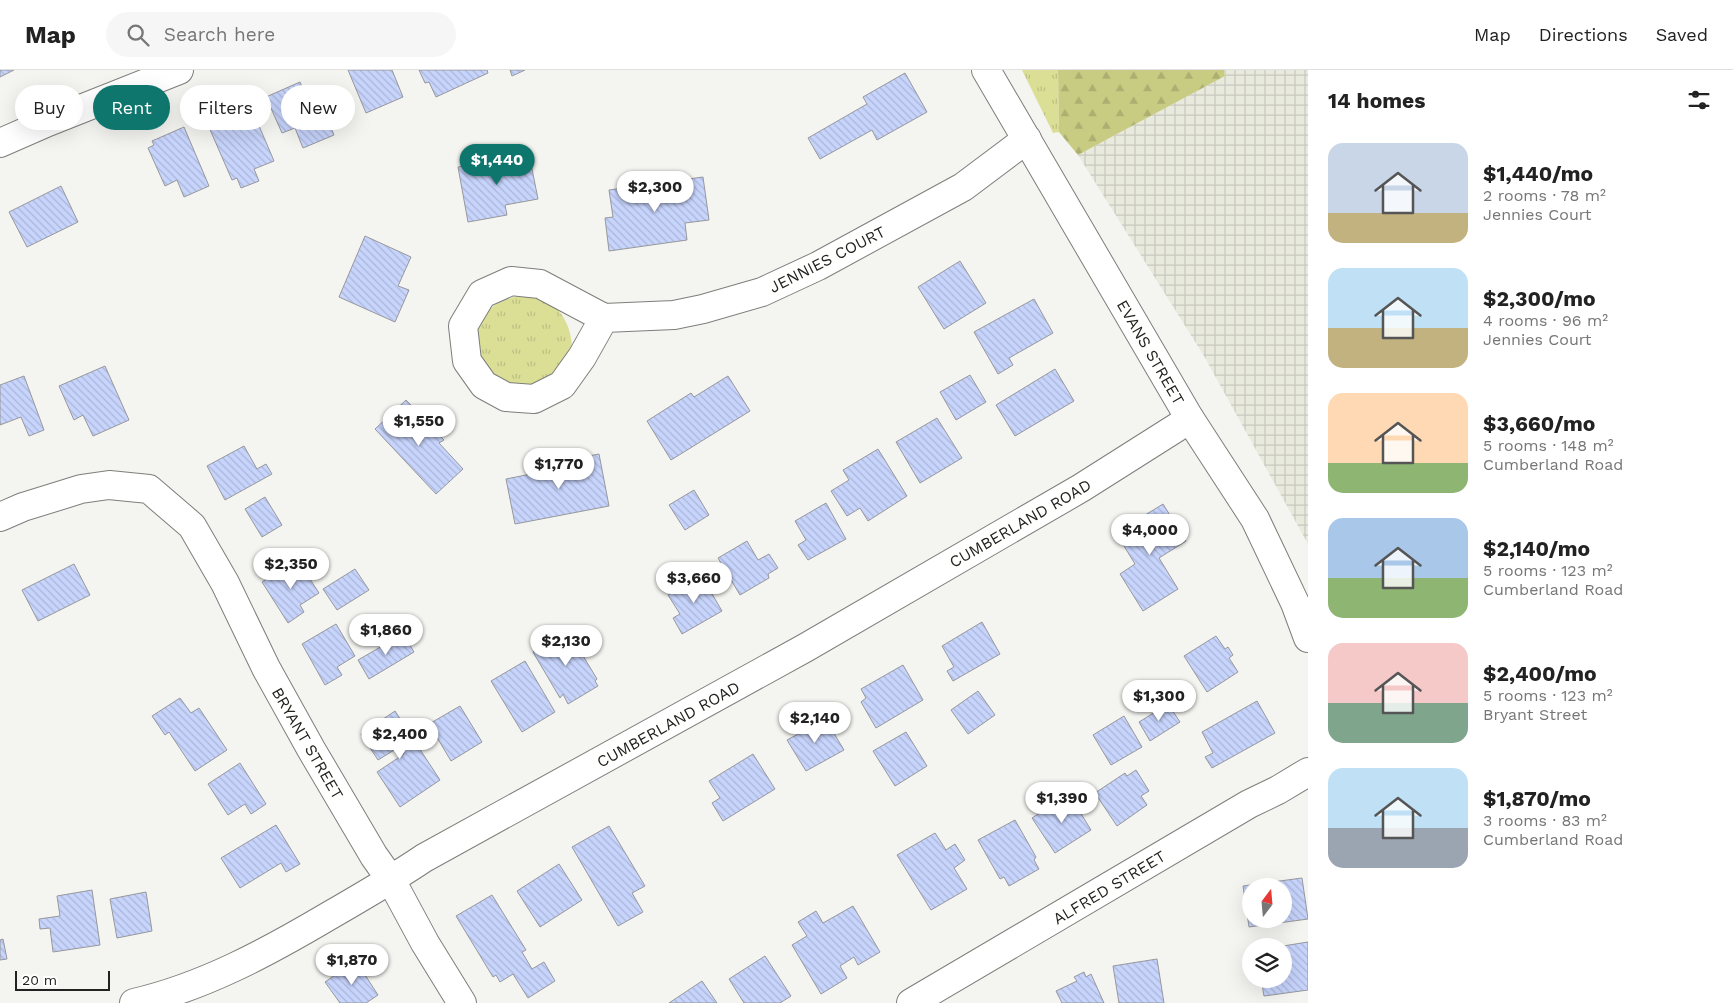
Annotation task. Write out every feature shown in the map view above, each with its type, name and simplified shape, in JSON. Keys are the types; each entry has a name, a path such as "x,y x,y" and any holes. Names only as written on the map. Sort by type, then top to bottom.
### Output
{"street":[{"path":"0,143 179,70"},
{"name":"EVANS STREET","path":"986,70 1190,419 1255,519 1295,603 1308,638"},
{"name":"JENNIES COURT","path":"604,318 674,315 704,309 762,292 818,266 962,187 1027,139"},
{"path":"511,281 540,284 604,318 582,357 562,385 534,399 506,397 484,385 467,361 463,326 482,294 511,281"},
{"name":"CUMBERLAND ROAD","path":"134,1003 190,987 275,948 391,880 424,858 805,648 1081,488 1190,419"},
{"name":"BRYANT STREET","path":"0,517 23,507 81,489 109,485 149,490 192,526 225,583 266,668 311,750 374,856 391,880 425,942 462,1003"},
{"name":"ALFRED STREET","path":"911,1003 1249,804 1278,790 1308,772"}],"shaded area":[{"path":"1224,70 1308,70 1308,544 1204,356 1078,155 1225,76"}],"green space":[{"path":"1022,70 1058,70 1059,132 1053,133"},
{"path":"1058,70 1224,70 1225,76 1078,155 1059,132"},
{"path":"518,296 540,299 556,308 567,324 572,345 568,365 562,373 548,381 520,392 481,368 475,340 480,321 489,309 503,301"}],"building":[{"path":"0,70 14,70 0,77"},
{"path":"348,70 392,70 403,97 366,113"},
{"path":"419,70 487,70 488,73 436,97 429,82 425,83"},
{"path":"510,70 525,70 512,76"},
{"path":"905,73 927,112 877,140 872,130 820,159 808,138 867,104 863,97"},
{"path":"281,90 281,130 290,130 282,133 271,108 271,95"},
{"path":"180,129 185,130 209,186 184,197 177,180 165,186 148,148 154,145 152,141"},
{"path":"210,130 261,130 274,161 254,169 259,181 241,188 237,178 232,180"},
{"path":"296,130 332,130 334,135 303,148"},
{"path":"529,154 538,199 505,205 507,215 468,222 458,167"},
{"path":"703,177 709,220 685,223 687,240 609,251 605,218 613,217 609,190"},
{"path":"61,186 78,222 27,247 9,212"},
{"path":"365,236 411,257 398,286 409,290 395,322 339,297"},
{"path":"960,261 986,303 944,329 918,287"},
{"path":"1034,299 1053,333 1009,358 1013,365 998,374 974,332"},
{"path":"105,366 129,420 93,436 83,415 74,420 59,386"},
{"path":"1055,369 1074,401 1015,436 996,405"},
{"path":"970,375 986,402 956,420 940,392"},
{"path":"24,376 44,430 29,436 21,417 0,425 0,385"},
{"path":"728,376 750,411 671,460 647,421 691,393 694,397"},
{"path":"406,400 444,440 439,443 463,469 436,494 375,429"},
{"path":"937,418 962,458 920,483 896,442"},
{"path":"244,446 257,469 266,464 272,474 225,500 207,466"},
{"path":"878,449 907,496 868,521 860,508 847,516 831,491 849,480 843,470"},
{"path":"599,454 609,506 515,524 506,479 536,473 535,466"},
{"path":"694,490 709,515 685,530 669,505"},
{"path":"265,497 282,525 262,537 245,509"},
{"path":"826,503 846,539 808,560 798,545 806,540 795,521"},
{"path":"1163,504 1186,541 1159,558 1178,589 1143,611 1120,574 1135,564 1116,533"},
{"path":"747,541 758,560 769,554 778,568 768,574 769,578 740,595 718,558"},
{"path":"297,559 319,593 300,605 304,612 288,623 262,582"},
{"path":"74,564 90,595 38,621 22,590"},
{"path":"355,569 369,590 337,610 323,589"},
{"path":"701,575 722,611 682,634 673,618 680,614 668,595"},
{"path":"982,622 1000,654 953,681 947,671 954,667 942,646"},
{"path":"336,624 355,656 337,667 342,675 325,685 302,644"},
{"path":"562,627 565,632 568,631 597,679 595,681 598,686 568,704 563,694 560,698 533,652 555,639 551,633"},
{"path":"403,634 414,652 369,679 358,660"},
{"path":"1216,636 1225,649 1228,647 1233,655 1229,658 1238,672 1207,692 1184,656"},
{"path":"525,661 555,712 522,732 491,681"},
{"path":"903,665 923,700 876,728 861,702 866,698 861,689"},
{"path":"978,691 995,715 968,734 951,710"},
{"path":"180,698 191,713 199,708 227,750 195,771 169,732 165,735 152,716"},
{"path":"1257,701 1275,733 1212,768 1205,757 1213,753 1202,732"},
{"path":"1168,704 1180,722 1150,741 1139,722"},
{"path":"460,706 482,742 451,761 429,724"},
{"path":"395,711 440,780 400,807 377,772 404,754 399,747 378,760 361,734"},
{"path":"1124,716 1142,747 1111,765 1093,735"},
{"path":"824,717 844,750 806,771 787,740 802,732 798,726 807,721 810,725"},
{"path":"906,732 927,766 895,786 873,751"},
{"path":"753,754 775,789 723,821 712,803 720,798 709,781"},
{"path":"240,763 266,804 251,814 245,804 228,815 208,784"},
{"path":"1136,770 1149,791 1141,796 1147,805 1117,826 1095,793 1125,773 1127,776"},
{"path":"1069,794 1091,830 1055,853 1032,818"},
{"path":"1015,820 1036,857 1034,860 1039,869 1009,886 1004,877 1000,879 978,840"},
{"path":"276,825 300,864 286,872 281,863 240,888 221,858"},
{"path":"609,826 645,886 632,893 643,912 618,926 572,847"},
{"path":"935,833 946,850 955,844 965,860 954,868 967,889 931,910 897,855"},
{"path":"559,864 582,900 540,927 517,891"},
{"path":"1302,878 1308,919 1292,921 1292,879"},
{"path":"92,890 100,945 53,952 50,928 40,929 39,919 60,916 57,896"},
{"path":"146,892 152,931 117,938 110,899"},
{"path":"492,895 526,950 522,952 532,969 544,962 555,981 528,998 513,974 500,982 496,975 493,977 456,916"},
{"path":"853,906 880,952 858,965 854,957 840,966 847,978 821,994 792,945 807,936 798,922 816,911 823,923"},
{"path":"3,939 7,959 0,960 0,940"},
{"path":"1308,942 1308,990 1264,996 1263,988 1292,988 1292,945"},
{"path":"765,956 791,996 780,1003 744,1003 729,979"},
{"path":"1157,959 1164,1003 1119,1003 1113,966"},
{"path":"356,961 378,995 366,1003 340,1003 325,982"},
{"path":"1084,972 1086,977 1091,974 1104,1003 1062,1003 1056,991 1077,981 1074,977"},
{"path":"702,981 717,1003 669,1003"}]}
